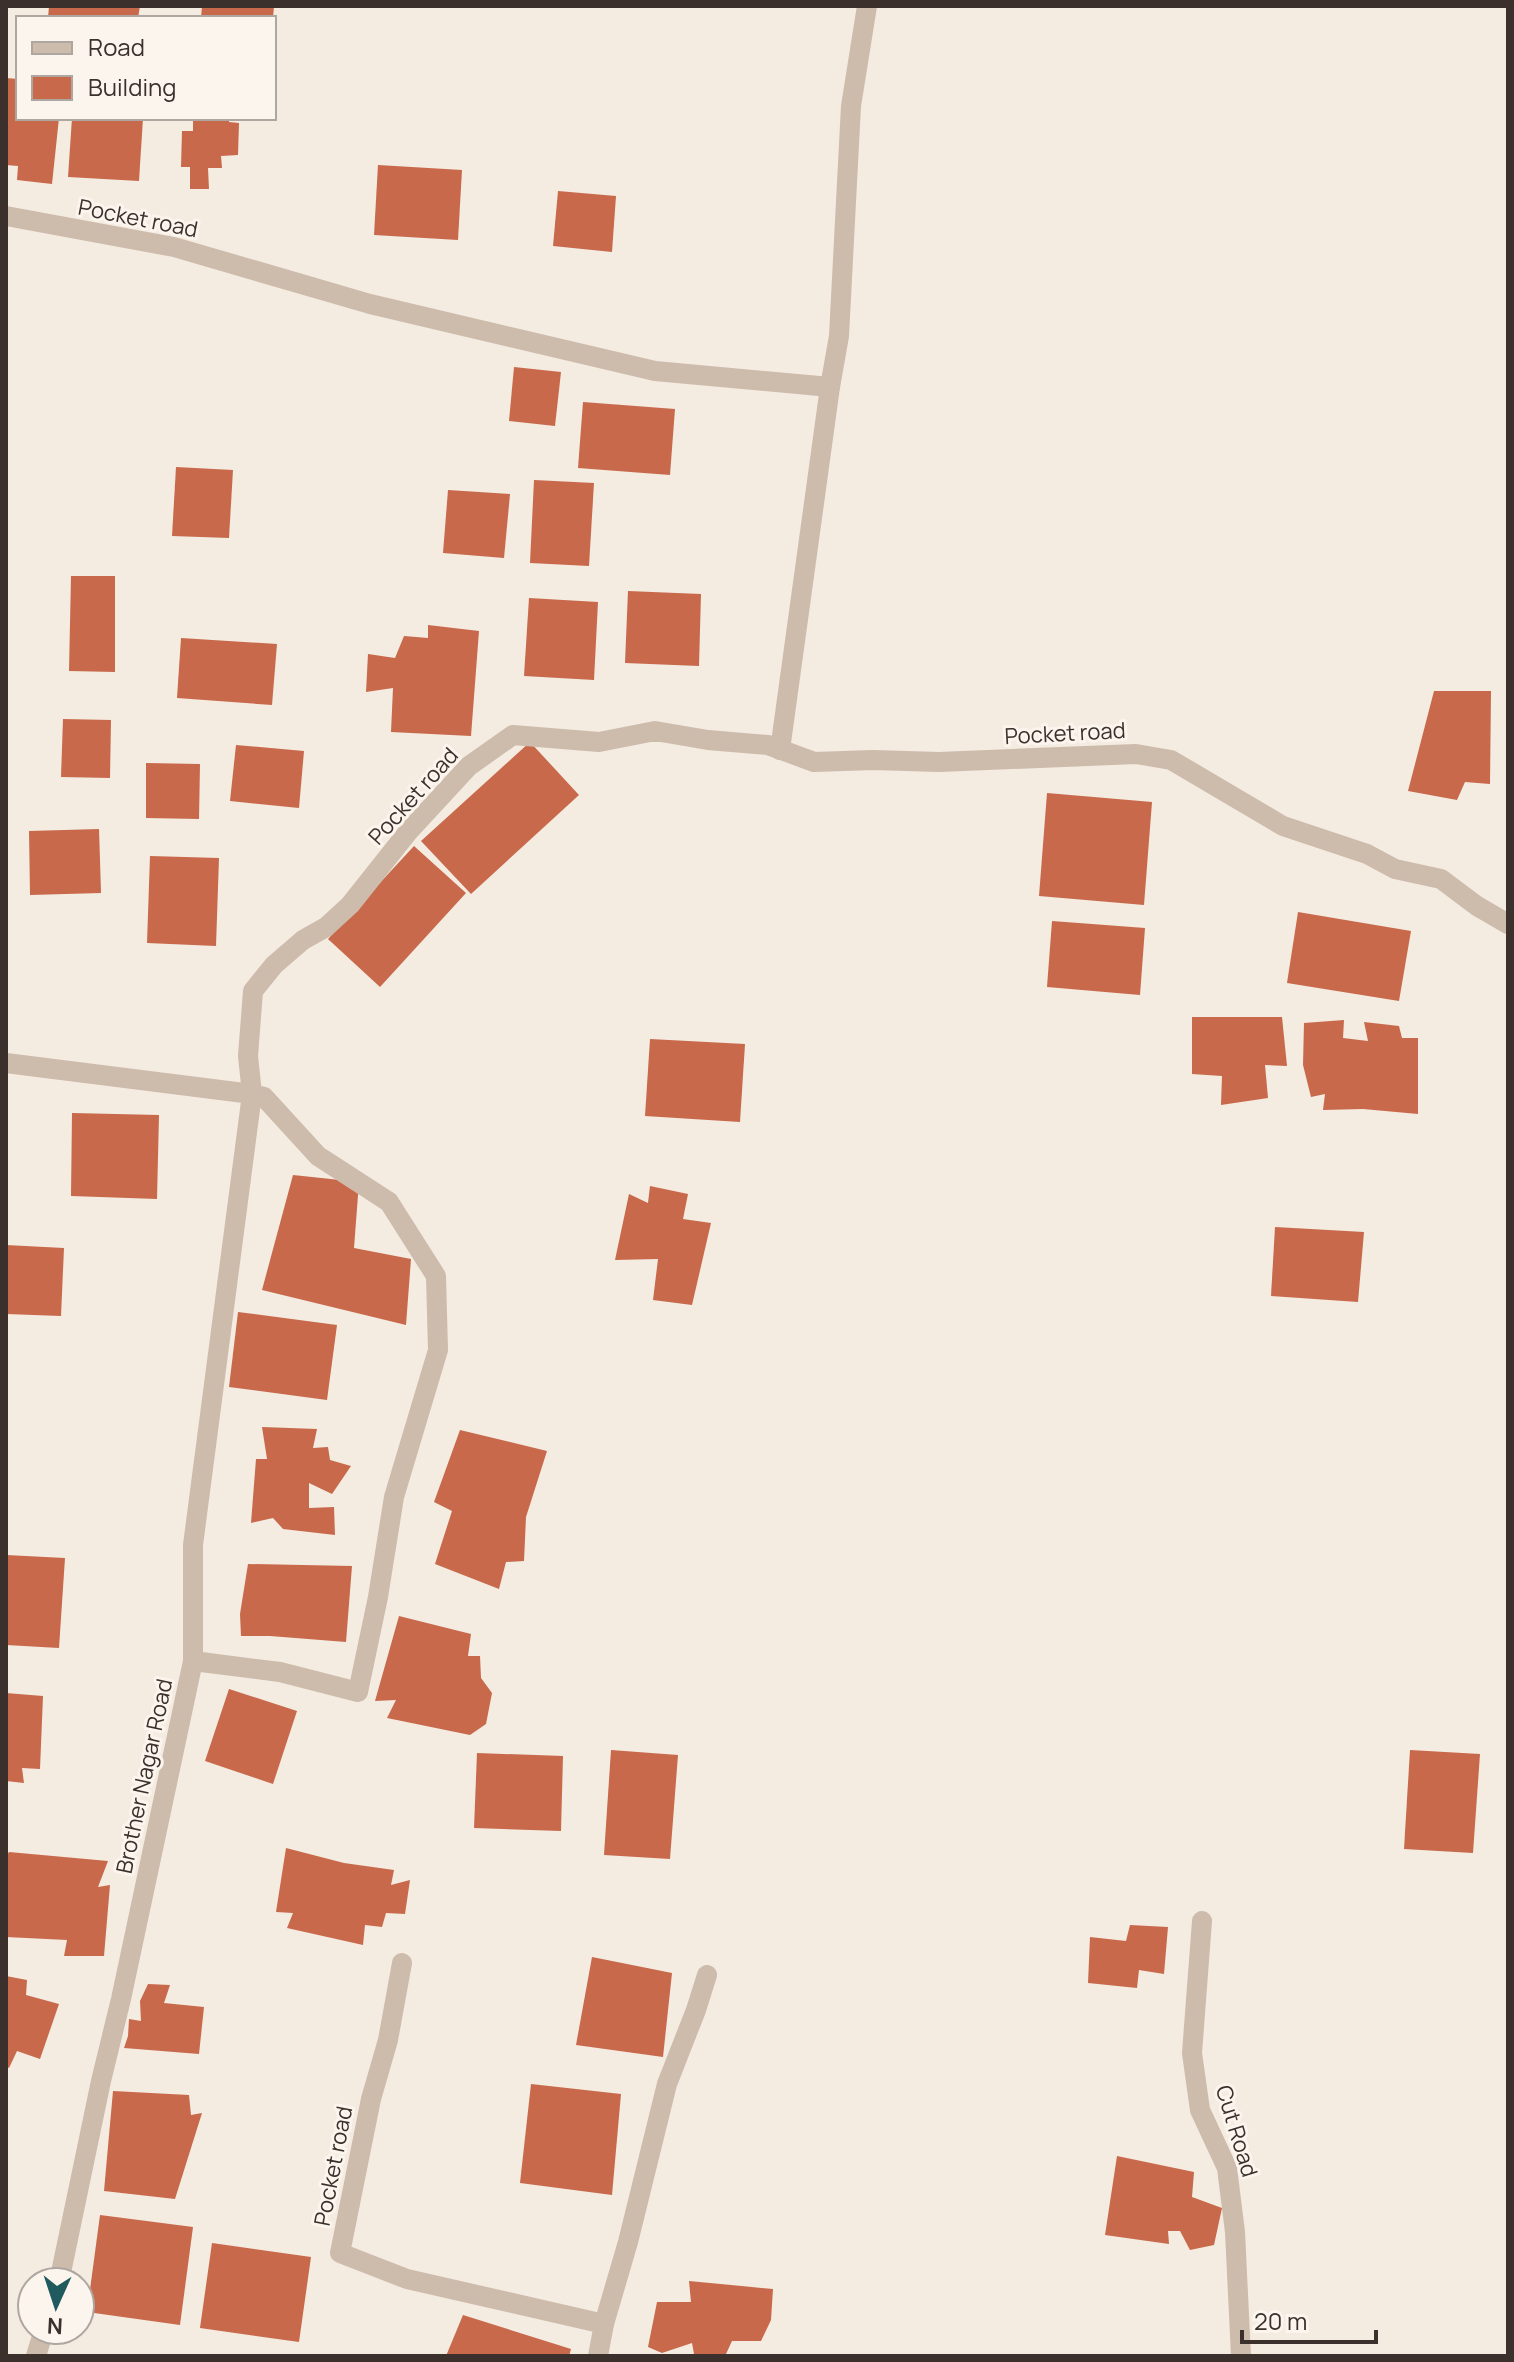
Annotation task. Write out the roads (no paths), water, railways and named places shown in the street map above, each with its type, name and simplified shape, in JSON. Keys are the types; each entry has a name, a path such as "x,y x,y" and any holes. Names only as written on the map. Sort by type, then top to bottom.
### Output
{"street":[{"path":"780,750 839,336 851,106 867,6"},
{"name":"Pocket road","path":"6,216 174,247 370,304 655,371 830,387"},
{"name":"Pocket road","path":"193,1661 193,1545 252,1094 248,1056 253,991 274,965 350,905 408,832 469,766 513,735 599,742 655,731 708,740 768,745 814,762 939,762 1136,754 1171,760 1283,826 1367,854 1395,869 1441,879 1508,924"},
{"path":"6,1063 252,1094"},
{"name":"Brother Nagar Road","path":"62,2266 193,1661 280,1672 358,1692 378,1597 394,1497 438,1350 436,1276 389,1202 318,1156 264,1097 252,1094"},
{"name":"Cut Road","path":"1202,1921 1192,2053 1200,2110 1227,2168 1235,2232 1241,2356"},
{"name":"Pocket road","path":"402,1963 388,2040 371,2099 340,2253 407,2279 604,2324"},
{"path":"598,2356 667,2084 707,1975"}]}
